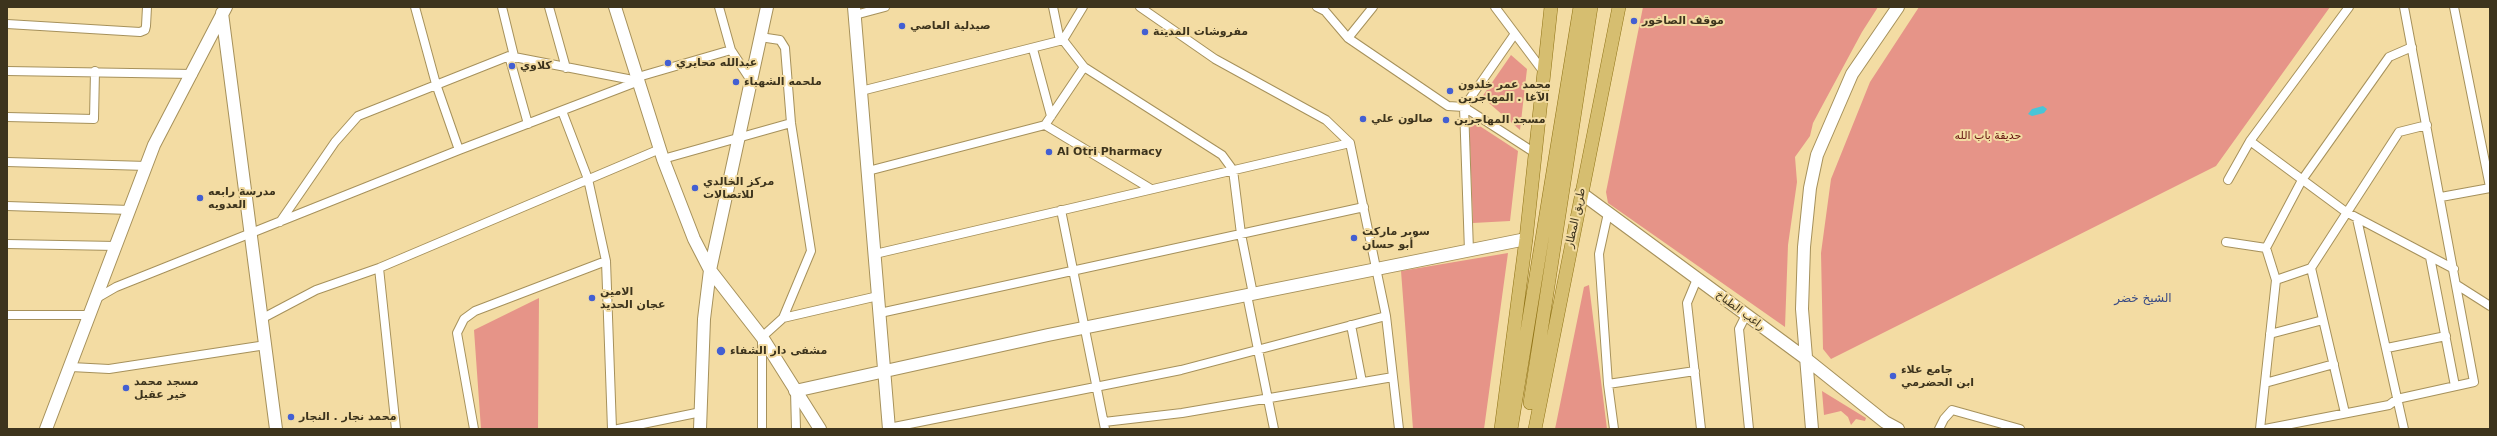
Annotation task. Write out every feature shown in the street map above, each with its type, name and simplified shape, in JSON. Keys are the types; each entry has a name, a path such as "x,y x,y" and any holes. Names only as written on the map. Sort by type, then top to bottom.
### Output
{"main road":[{"path":"615,7 661,154 691,232 710,270 762,338 820,429"},
{"path":"700,429 704,319 710,270 750,79 767,7"},
{"path":"1501,429 1526,239 1551,7"},
{"path":"1511,429 1580,7"},
{"path":"1528,429 1591,7"},
{"name":"طريق المطار","path":"1535,429 1581,193 1620,7"},
{"path":"1812,429 1802,309 1804,247 1810,188 1817,155 1852,74 1898,7"},
{"path":"46,429 71,367 154,145 193,74 224,10"},
{"path":"224,10 276,429"},
{"path":"854,11 889,428"},
{"name":"راغب الطباخ","path":"1581,193 1805,358 1883,426 1898,429"},
{"path":"795,391 1085,328 1526,239"}],"street":[{"path":"7,24 140,32 146,26 147,7"},
{"path":"415,7 436,84 459,150"},
{"path":"502,7 511,56 528,124"},
{"path":"549,7 566,68"},
{"path":"719,7 732,50 750,79"},
{"path":"854,11 885,7"},
{"path":"1053,7 1061,40 1084,67 1222,155 1232,170 1258,349 1274,429"},
{"path":"861,91 1061,40 1083,7"},
{"path":"1140,7 1215,59 1326,120 1350,143 1378,269 1386,316 1399,429"},
{"path":"1317,7 1325,11 1348,38 1448,106 1464,107 1535,153"},
{"path":"1348,38 1373,7"},
{"path":"1495,7 1514,35 1543,71"},
{"path":"2228,180 2250,141 2349,7"},
{"path":"2265,429 2389,405 2397,399 2474,382 2458,286 2404,7"},
{"path":"2441,197 2490,187 2454,7"},
{"path":"1469,251 1464,107 1514,35"},
{"path":"760,37 780,40 785,48 791,123 811,251 783,318 762,338 762,429"},
{"path":"2260,429 2276,280 2266,248 2302,180 2389,57 2412,47"},
{"path":"1033,48 1051,116"},
{"path":"96,298 116,287 459,150 562,111 638,79 732,50"},
{"path":"279,223 336,142 358,116 436,84 511,56 566,68 638,79"},
{"path":"868,170 1045,125 1084,67"},
{"path":"7,71 95,71 193,74"},
{"path":"7,117 94,119 95,71"},
{"path":"562,111 588,179 606,261 612,429"},
{"path":"263,318 316,290 379,268 588,179 661,154 738,137 791,123"},
{"path":"1045,125 1151,189"},
{"path":"2276,280 2312,268 2346,212 2399,132 2427,125"},
{"path":"2250,141 2357,219 2454,269"},
{"path":"875,254 1350,143"},
{"path":"7,162 147,166"},
{"path":"7,206 130,210"},
{"path":"880,313 1364,207"},
{"path":"1061,210 1105,426 1393,377"},
{"path":"1608,213 1599,254 1608,384 1614,429"},
{"path":"2357,219 2404,429"},
{"path":"2226,242 2266,248"},
{"path":"7,244 116,246"},
{"path":"2430,257 2455,386"},
{"path":"474,429 457,333 464,319 475,311 606,261"},
{"path":"379,268 396,429"},
{"path":"2312,268 2344,413"},
{"path":"1697,278 1687,303 1701,429"},
{"path":"2458,286 2490,306"},
{"path":"783,318 878,296"},
{"path":"8,316 90,315"},
{"path":"1746,315 1739,329 1750,429"},
{"path":"889,428 1181,370 1386,316"},
{"path":"2270,334 2323,320"},
{"path":"1351,325 1362,382"},
{"path":"2387,348 2446,336"},
{"path":"71,367 110,369 266,345"},
{"path":"2265,383 2334,364"},
{"path":"1608,384 1695,372"},
{"path":"795,391 796,429"},
{"path":"1939,429 1944,418 1952,410 2020,429"},
{"path":"618,429 701,412"}],"green space":[{"path":"1643,7 1878,7 1862,32 1813,123 1810,136 1795,157 1797,182 1788,245 1785,327 1608,203 1606,192"},
{"name":"حديقة باب الله","path":"1919,7 2330,7 2216,166 1831,359 1823,349 1821,253 1831,179 1870,82"},
{"path":"1511,55 1527,69 1520,130 1482,97"},
{"path":"1469,119 1518,151 1510,221 1473,223"},
{"path":"1508,253 1484,429 1413,429 1401,271"},
{"path":"1589,285 1607,429 1555,429 1584,287"},
{"path":"539,298 538,429 481,429 474,330"},
{"path":"1822,391 1866,418 1865,421 1856,419 1851,425 1848,417 1841,411 1824,415"}],"water":[{"path":"2043,106 2047,109 2044,113 2032,116 2028,114 2032,109"}],"place":[{"name":"موقف الصاخور","path":"1634,21"},
{"name":"صيدلية العاصي","path":"902,26"},
{"name":"مفروشات المدينة","path":"1145,32"},
{"name":"عبدالله محايري","path":"668,63"},
{"name":"كلاوي","path":"512,66"},
{"name":"ملحمه الشهباء","path":"736,82"},
{"name":"محمد عمر خلدون الآغا . المهاجرين","path":"1450,91"},
{"name":"صالون علي","path":"1363,119"},
{"name":"مسجد المهاجرين","path":"1446,120"},
{"name":"Al Otri Pharmacy","path":"1049,152"},
{"name":"مركز الخالدي للاتصالات","path":"695,188"},
{"name":"مدرسة رابعه العدويه","path":"200,198"},
{"name":"سوبر ماركت أبو حسان","path":"1354,238"},
{"name":"الامين عجان الحديد","path":"592,298"},
{"name":"مشفى دار الشفاء","path":"721,351"},
{"name":"جامع علاء ابن الحضرمي","path":"1893,376"},
{"name":"مسجد محمد خير عقيل","path":"126,388"},
{"name":"محمد نجار . النجار","path":"291,417"}],"district":[{"name":"الشيخ خضر","path":"2143,299"}]}
